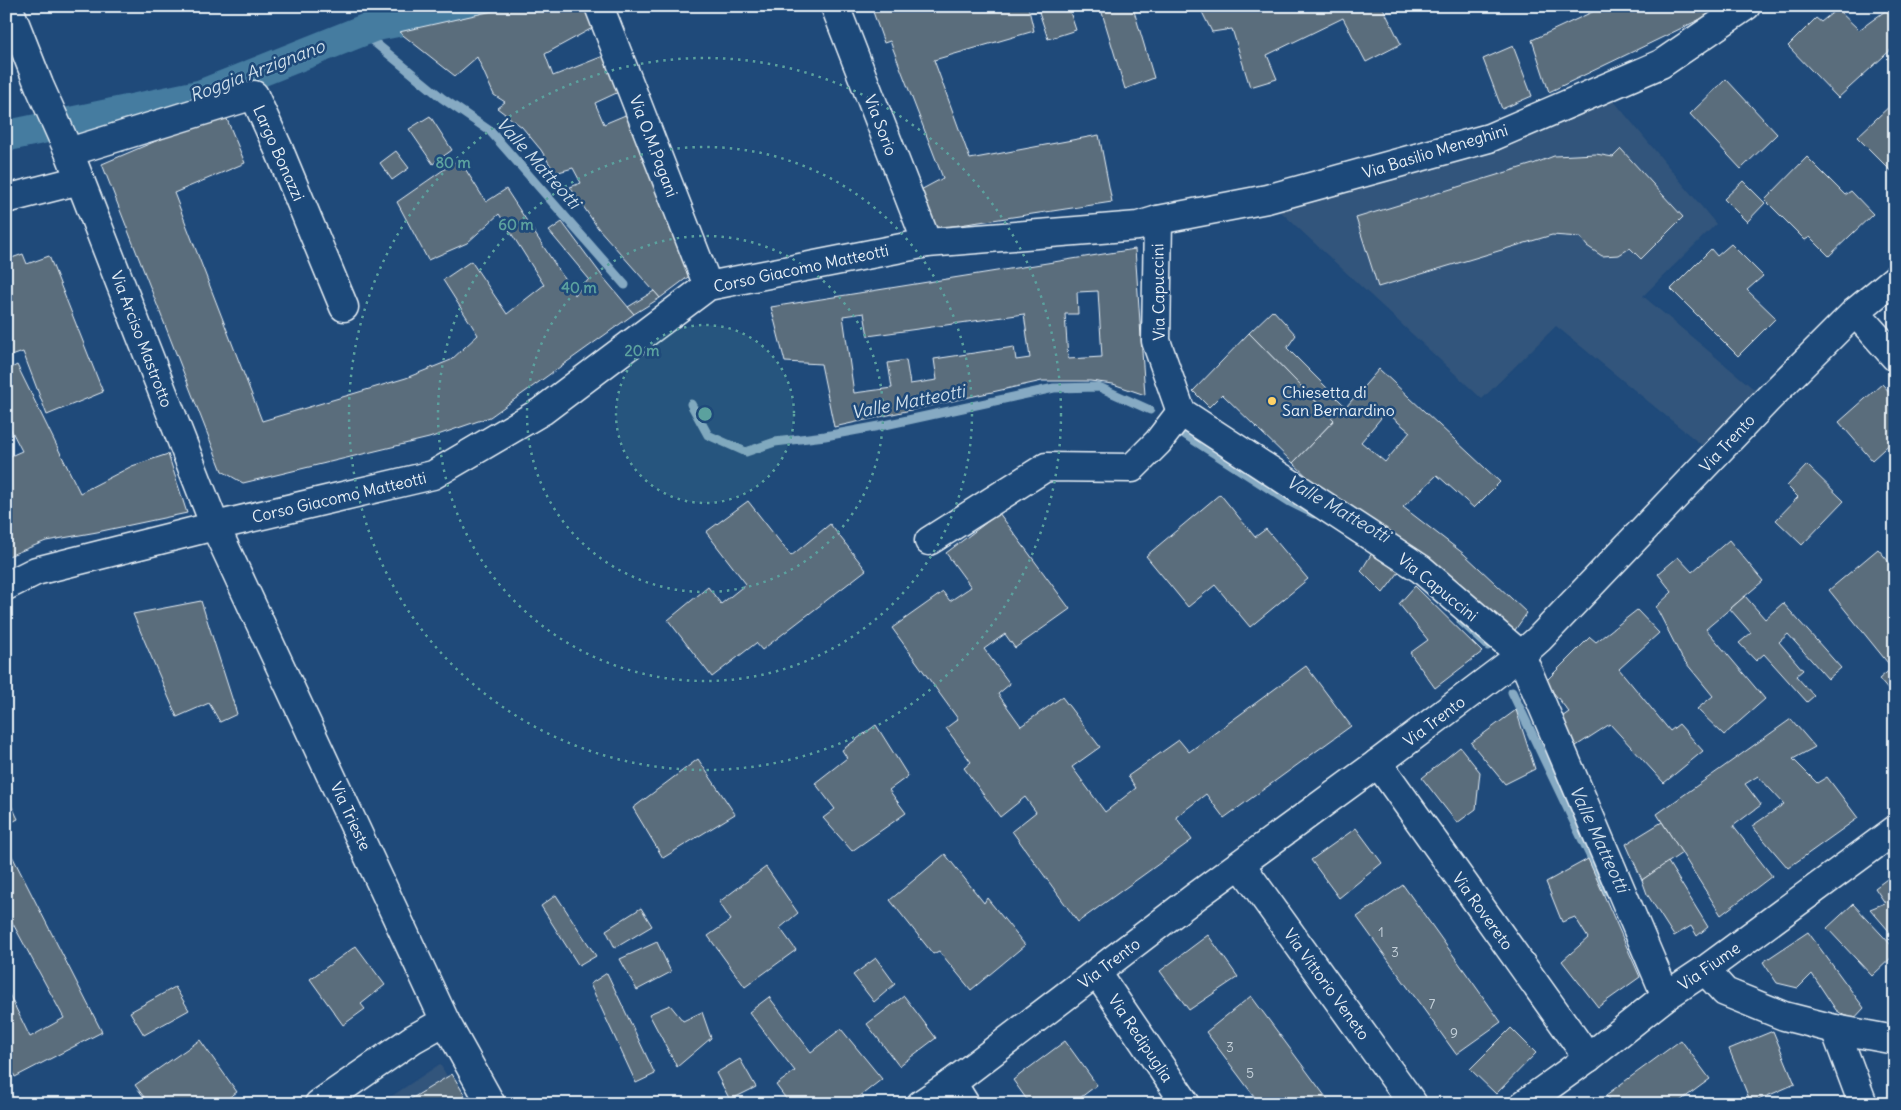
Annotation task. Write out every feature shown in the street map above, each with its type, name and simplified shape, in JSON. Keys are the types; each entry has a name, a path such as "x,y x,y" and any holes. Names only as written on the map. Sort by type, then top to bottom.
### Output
{"street":[{"name":"Via Arciso Mastrotto","path":"8,6 69,152 215,526"},
{"name":"Via O.M.Pagani","path":"599,6 708,286"},
{"name":"Via Sorio","path":"835,6 927,243"},
{"name":"Via Basilio Meneghini","path":"1158,220 1267,199 1489,138 1661,64 1746,6"},
{"name":"Largo Bonazzi","path":"69,152 254,95 279,150 344,307"},
{"path":"6,199 80,180"},
{"name":"Corso Giacomo Matteotti","path":"6,586 36,571 215,526 433,475 542,411 708,286 927,243 1138,226 1158,220"},
{"name":"Via Capuccini","path":"1158,220 1156,341 1181,412 1421,569 1521,655 1666,996"},
{"name":"Via Trento","path":"921,1104 958,1093 1097,973 1521,655 1539,639 1767,400 1855,312 1895,279"},
{"path":"1855,312 1895,357"},
{"path":"929,541 1046,467 1132,468 1158,442 1181,412"},
{"name":"Via Trieste","path":"215,526 446,1021 491,1104"},
{"name":"Via Rovereto","path":"1378,763 1588,1058"},
{"name":"Via Fiume","path":"1524,1104 1588,1058 1666,996 1705,970 1895,830"},
{"name":"Via Vittorio Veneto","path":"1241,865 1413,1104"},
{"path":"1705,970 1725,992 1784,1016 1834,1029 1895,1040"},
{"name":"Via Redipuglia","path":"1097,973 1186,1104"},
{"path":"319,1104 413,1039 446,1021"},
{"path":"1834,1029 1863,1104"}],"shaded area":[{"path":"1604,89 1716,224 1643,296 1767,400 1715,456 1556,326 1482,399 1267,199"},
{"path":"440,1064 463,1104 380,1104"}],"building":[{"path":"515,6 592,6 598,25 545,54 553,76 611,53 623,90 595,103 604,124 635,111 696,271 660,298 598,228 570,187 581,183 573,168 555,173 541,150 522,127 497,108 505,102 494,95 477,57 455,76 399,32"},
{"path":"871,6 1028,6 1034,31 934,60 970,159 1099,135 1112,202 933,229 915,193 943,178 890,41 884,43"},
{"path":"1037,6 1068,6 1076,30 1048,39"},
{"path":"1100,6 1173,6 1134,11 1154,78 1125,89"},
{"path":"1199,6 1382,6 1401,44 1366,62 1343,18 1267,55 1277,79 1250,87 1232,29 1212,32"},
{"path":"1605,6 1710,6 1713,13 1549,92 1532,40"},
{"path":"1892,6 1895,6 1895,46 1838,98 1788,46 1816,18 1821,22 1837,9 1859,30"},
{"path":"1513,46 1532,96 1502,109 1483,59"},
{"path":"1726,79 1777,134 1741,169 1690,114"},
{"path":"1895,101 1895,175 1857,137"},
{"path":"224,112 245,163 174,193 262,421 406,378 451,360 478,335 443,280 471,261 507,314 544,285 499,214 467,243 428,260 397,202 459,159 486,202 506,189 575,295 589,279 549,231 562,222 603,277 634,314 490,417 429,438 243,483 222,471 102,164"},
{"path":"430,116 452,150 433,164 409,129"},
{"path":"1621,149 1683,217 1641,259 1630,248 1619,255 1602,256 1587,246 1580,237 1552,235 1378,287 1356,218 1554,156 1596,154 1613,157"},
{"path":"396,151 409,168 392,180 380,163"},
{"path":"1807,157 1845,195 1851,191 1873,214 1829,256 1810,237 1805,240 1765,200"},
{"path":"1743,181 1765,203 1747,222 1724,199"},
{"path":"1731,244 1763,276 1747,290 1776,318 1738,356 1671,289 1711,249 1717,256"},
{"path":"1135,249 1145,395 1113,384 1090,381 1042,381 834,427 821,364 785,362 771,307","holes":["1098,291 1102,357 1068,359 1065,314 1078,314 1077,292","864,313 868,336 1024,314 1030,358 1016,360 1014,347 934,359 937,380 910,384 906,360 888,363 892,388 854,393 843,316"]},
{"path":"23,254 27,264 49,256 103,392 47,415 23,352 6,358 6,260"},
{"path":"654,291 660,298 634,314 628,307"},
{"path":"1273,310 1296,335 1287,348 1346,407 1379,369 1500,482 1474,508 1437,475 1403,507 1464,554 1527,613 1510,637 1344,512 1293,463 1334,420 1249,333","holes":["1386,412 1410,432 1385,462 1361,442"]},
{"name":"Chiesetta di San Bernardino","path":"1249,333 1334,420 1293,463 1222,394 1209,407 1193,391"},
{"path":"17,365 80,493 132,466 168,454 187,513 46,541 6,557 6,458 22,451 6,420 6,371"},
{"path":"1882,384 1895,398 1895,439 1872,460 1839,422"},
{"path":"1807,465 1844,501 1802,545 1776,520 1798,497 1787,486"},
{"path":"1220,494 1255,537 1266,529 1308,579 1250,627 1215,585 1188,607 1146,556"},
{"path":"748,501 791,556 830,524 866,570 762,650 756,643 712,677 668,620 708,587 721,604 746,584 706,532"},
{"path":"999,513 1070,609 1015,648 1005,634 984,649 1010,684 998,694 1021,726 1062,697 1100,747 1072,767 1105,812 1136,788 1128,776 1179,740 1189,752 1306,666 1351,726 1224,818 1206,794 1176,817 1192,840 1078,922 1012,831 1036,812 1025,797 1000,817 964,768 971,762 946,728 958,719 892,628 943,592 950,601 971,587 946,553"},
{"path":"1729,540 1763,581 1706,629 1765,699 1724,735 1697,709 1713,696 1682,658 1656,607 1672,592 1658,574 1678,557 1692,572"},
{"path":"1878,549 1895,569 1895,698 1879,679 1892,668 1829,590"},
{"path":"1372,553 1399,572 1383,593 1361,571"},
{"path":"1415,586 1482,652 1435,688 1410,653 1428,640 1399,604"},
{"path":"1745,596 1765,619 1783,603 1841,668 1828,679 1788,634 1779,642 1803,670 1796,676 1814,696 1807,702 1764,654 1756,661 1739,643 1751,633 1730,609"},
{"path":"201,601 237,714 220,722 209,703 177,717 133,614"},
{"path":"1637,610 1659,633 1619,669 1670,731 1679,724 1703,751 1664,783 1610,724 1576,746 1559,719 1569,712 1545,682 1590,637 1596,642"},
{"path":"1516,710 1535,769 1505,784 1471,743"},
{"path":"1791,719 1815,747 1793,759 1817,783 1827,777 1858,818 1788,868 1752,826 1784,804 1758,776 1745,784 1761,805 1733,826 1772,876 1721,915 1657,814"},
{"path":"876,725 908,776 889,790 906,813 852,851 823,818 835,809 815,783 847,758 842,750"},
{"path":"1460,747 1480,772 1476,809 1457,823 1422,778"},
{"path":"698,759 735,814 663,858 633,808"},
{"path":"6,778 12,788 6,790"},
{"path":"6,794 18,819 6,825"},
{"path":"1662,822 1682,853 1642,880 1626,844"},
{"path":"1356,828 1382,863 1339,898 1311,860"},
{"path":"6,844 102,1032 15,1077 6,1056 6,988 30,1037 64,1018 6,911"},
{"path":"945,854 984,903 987,898 1025,945 971,990 939,951 933,954 890,900"},
{"path":"1588,859 1640,977 1598,1007 1562,961 1588,938 1575,917 1562,922 1546,882"},
{"path":"1668,862 1708,927 1697,936 1691,926 1674,936 1647,894 1642,880"},
{"path":"766,867 798,913 780,928 796,950 745,987 708,936 731,920 719,902"},
{"path":"1895,873 1895,938 1870,909 1885,903 1875,888"},
{"path":"1403,885 1501,1022 1456,1054 1357,917"},
{"path":"556,895 596,956 579,966 541,906"},
{"path":"1853,904 1895,949 1895,954 1872,976 1827,928"},
{"path":"641,908 652,926 615,948 606,930"},
{"path":"1808,932 1864,1008 1852,1021 1836,1010 1812,974 1798,988 1777,983 1763,962"},
{"path":"1208,935 1238,977 1189,1010 1160,971"},
{"path":"657,942 671,972 637,990 620,959"},
{"path":"356,946 385,985 361,1004 365,1009 343,1025 310,979"},
{"path":"876,958 895,984 874,1002 853,975"},
{"path":"607,973 655,1074 636,1083 590,984"},
{"path":"175,987 189,1010 144,1035 130,1012"},
{"path":"904,996 936,1038 899,1066 867,1024"},
{"path":"1251,996 1331,1104 1260,1104 1206,1032"},
{"path":"769,997 811,1052 841,1029 882,1079 850,1104 790,1104 776,1085 795,1071 749,1012"},
{"path":"670,1005 683,1021 702,1012 711,1038 677,1067 649,1014"},
{"path":"1511,1028 1536,1053 1496,1094 1470,1069"},
{"path":"1773,1031 1795,1084 1751,1103 1729,1049"},
{"path":"200,1040 237,1092 220,1104 149,1104 135,1085"},
{"path":"1681,1040 1710,1079 1676,1104 1612,1104 1606,1095"},
{"path":"1065,1041 1097,1085 1072,1104 1030,1104 1013,1080"},
{"path":"740,1059 756,1087 730,1100 716,1073"},
{"path":"452,1074 470,1104 407,1104 406,1102"}],"waterway":[{"name":"Roggia Arzignano","path":"6,136 201,95 374,26 477,6"},
{"name":"Valle Matteotti","path":"368,37 442,98 490,131 625,285"},
{"name":"Valle Matteotti","path":"691,404 708,435 746,452 775,442 825,436 885,425 1054,388 1099,387 1150,410"},
{"name":"Valle Matteotti","path":"1184,434 1290,502 1314,514"},
{"name":"Valle Matteotti","path":"1461,621 1488,646"},
{"name":"Valle Matteotti","path":"1512,692 1607,891"}],"place":[{"name":"Chiesetta di San Bernardino","path":"1272,401"}]}
